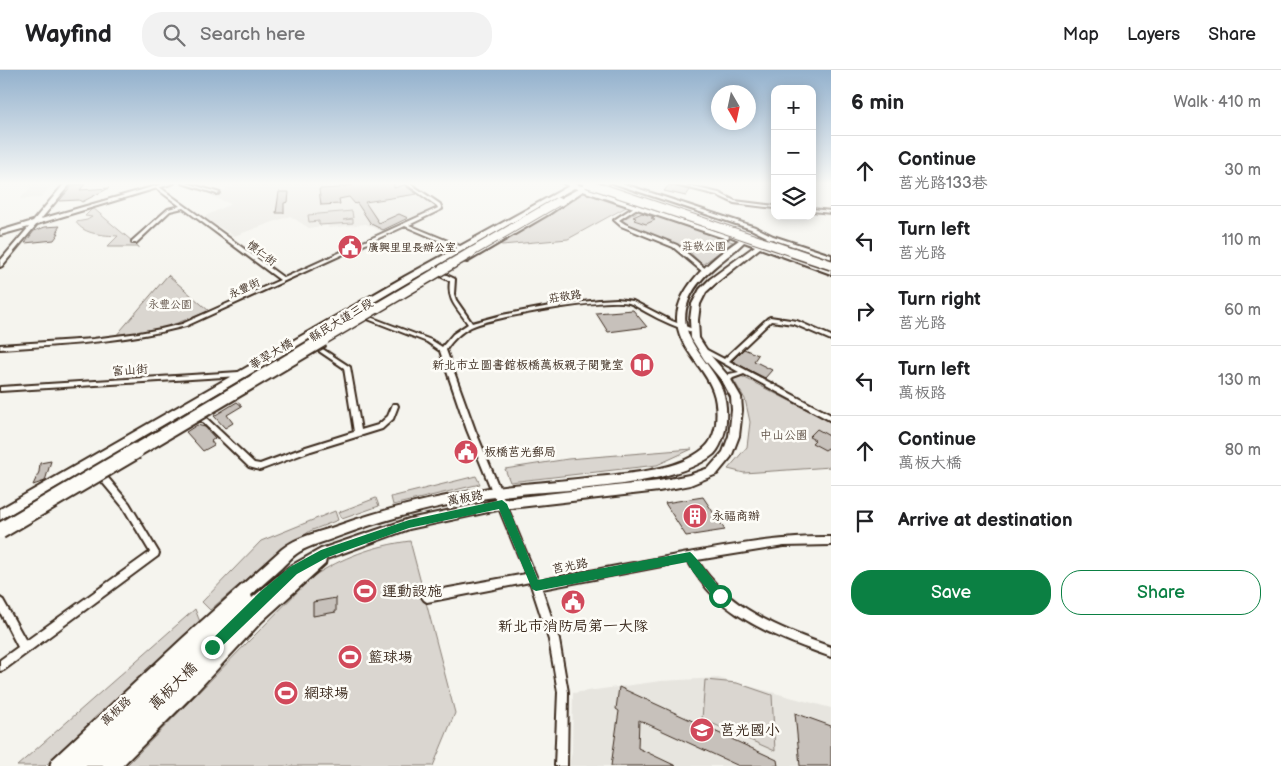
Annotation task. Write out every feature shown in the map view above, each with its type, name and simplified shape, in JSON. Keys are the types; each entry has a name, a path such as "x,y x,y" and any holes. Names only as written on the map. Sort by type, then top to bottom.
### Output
{"highway":[{"name":"華翠大橋","path":"0,522 315,337 530,215"},
{"name":"華翠大橋","path":"0,531 531,215"},
{"path":"676,215 831,264"},
{"path":"691,215 831,264"}],"street":[{"path":"0,265 35,215"},
{"path":"0,254 36,215"},
{"path":"0,229 53,215"},
{"path":"134,242 163,215"},
{"name":"懷仁街","path":"197,215 284,280"},
{"name":"永豐街","path":"0,347 107,340 156,333 201,318 425,215"},
{"name":"縣民大道三段","path":"0,515 242,374 522,215"},
{"name":"縣民大道三段","path":"0,537 260,380 544,215"},
{"path":"623,215 616,220 623,225 675,246 705,271"},
{"path":"666,215 759,245 831,272"},
{"path":"674,215 742,241"},
{"path":"704,215 831,257"},
{"path":"715,215 753,228 771,237"},
{"path":"0,234 30,222"},
{"path":"406,225 476,254"},
{"name":"萬板路","path":"110,766 191,686 257,616 325,553 409,524 502,504 660,486 690,480 712,471 727,454 734,436 736,397 727,380 695,338 696,304 703,291 713,281 771,237"},
{"name":"萬板路","path":"58,766 196,635 293,548 352,525 391,514 496,492 662,473 693,462 711,450 720,430 722,413 718,389 712,377 691,349 681,328 682,304 697,279 742,241"},
{"path":"799,246 778,245 799,261"},
{"path":"428,268 454,280 451,291 452,299 472,325"},
{"name":"莊敬路","path":"443,350 452,338 472,325 492,319 534,311 616,300 629,301 681,328 695,331"},
{"path":"368,318 428,341 443,350 496,492 534,581 554,640 563,692 561,766"},
{"path":"725,361 770,319 795,322 831,338"},
{"path":"318,348 347,367 358,433"},
{"path":"703,350 831,418"},
{"path":"727,380 731,376 745,372"},
{"name":"富山街","path":"0,389 242,374 260,380"},
{"path":"200,416 252,464 260,467 371,430 386,423 391,417 395,406"},
{"path":"0,666 155,553 126,505 102,475 84,467"},
{"name":"萬板大橋","path":"77,766 245,600 316,540"},
{"name":"莒光路","path":"427,597 746,547 811,540 831,541"},
{"name":"萬板大橋","path":"93,766 265,595 294,571 325,553"},
{"path":"690,557 696,569 720,596 738,610 767,627 831,652"},
{"path":"0,603 24,647"}],"shaded area":[{"path":"206,215 422,215 385,233 366,224 329,228 327,225 309,228 290,216 234,236 203,217"},
{"name":"莒光國小","path":"718,678 831,708 831,766 569,766 572,752 573,693 661,681"}],"green space":[{"path":"102,215 139,247 107,247 118,236 84,230 76,222 92,217 85,216"},
{"path":"308,215 353,215 353,218 343,220 353,219 353,223 319,225 319,221 309,222"},
{"path":"545,215 611,215 568,239 502,245 497,243"},
{"name":"莊敬公園","path":"630,215 660,215 733,242 702,265 687,249 622,223 622,220"},
{"name":"永豐公園","path":"168,275 209,311 156,331 115,337"},
{"name":"中山公園","path":"741,376 831,422 831,467 744,473 728,469 747,447 750,422 745,399 733,379"},
{"path":"692,449 657,465 510,482 505,469 568,459"},
{"path":"476,476 480,484 393,505 391,497"},
{"path":"376,498 379,506 342,519 339,512"},
{"path":"335,511 338,520 310,531 266,562 210,610 202,602 261,541"},
{"path":"410,541 455,713 433,766 126,766 312,577 359,553"},
{"path":"195,609 200,622 45,766 17,766"},
{"path":"705,680 737,683 772,695 775,751 702,719"}],"building":[{"path":"365,215 374,215 379,223 396,215 408,218 383,230 371,224"},
{"path":"649,215 654,217 651,218 655,220 646,224 634,220 636,218 633,217"},
{"path":"60,226 57,230 59,230 57,233 59,233 54,240 25,243 34,231 45,227"},
{"path":"633,310 647,327 608,332 596,313"},
{"path":"744,349 758,355 754,361 772,370 765,378 732,361"},
{"path":"237,402 242,406 227,415 233,423 225,428 214,416"},
{"path":"197,425 205,427 215,438 211,441 214,445 203,451 186,432"},
{"path":"817,429 831,437 831,450 828,448 825,450 812,443 815,440 809,437"},
{"path":"51,461 45,481 33,485 39,472 40,463"},
{"name":"永福商辦","path":"703,497 725,530 686,536 665,503"},
{"path":"336,598 336,612 313,616 313,602"},
{"path":"619,687 777,760 778,766 739,766 639,720 638,748 676,766 611,766 619,711 616,709"},
{"path":"795,713 831,726 831,766 800,766"}],"place":[{"name":"廣興里里長辦公室","path":"350,247"},
{"name":"新北市立圖書館板橋萬板親子閱覽室","path":"642,365"},
{"name":"板橋莒光郵局","path":"466,452"},
{"name":"永福商辦","path":"695,516"},
{"name":"運動設施","path":"365,591"},
{"name":"新北市消防局第一大隊","path":"573,602"},
{"name":"籃球場","path":"350,657"},
{"name":"網球場","path":"286,693"},
{"name":"莒光國小","path":"702,730"}],"route":[{"path":"212,647 265,595 305,563 325,553 409,524 502,504 536,586 690,557 696,569 720,596"}]}
